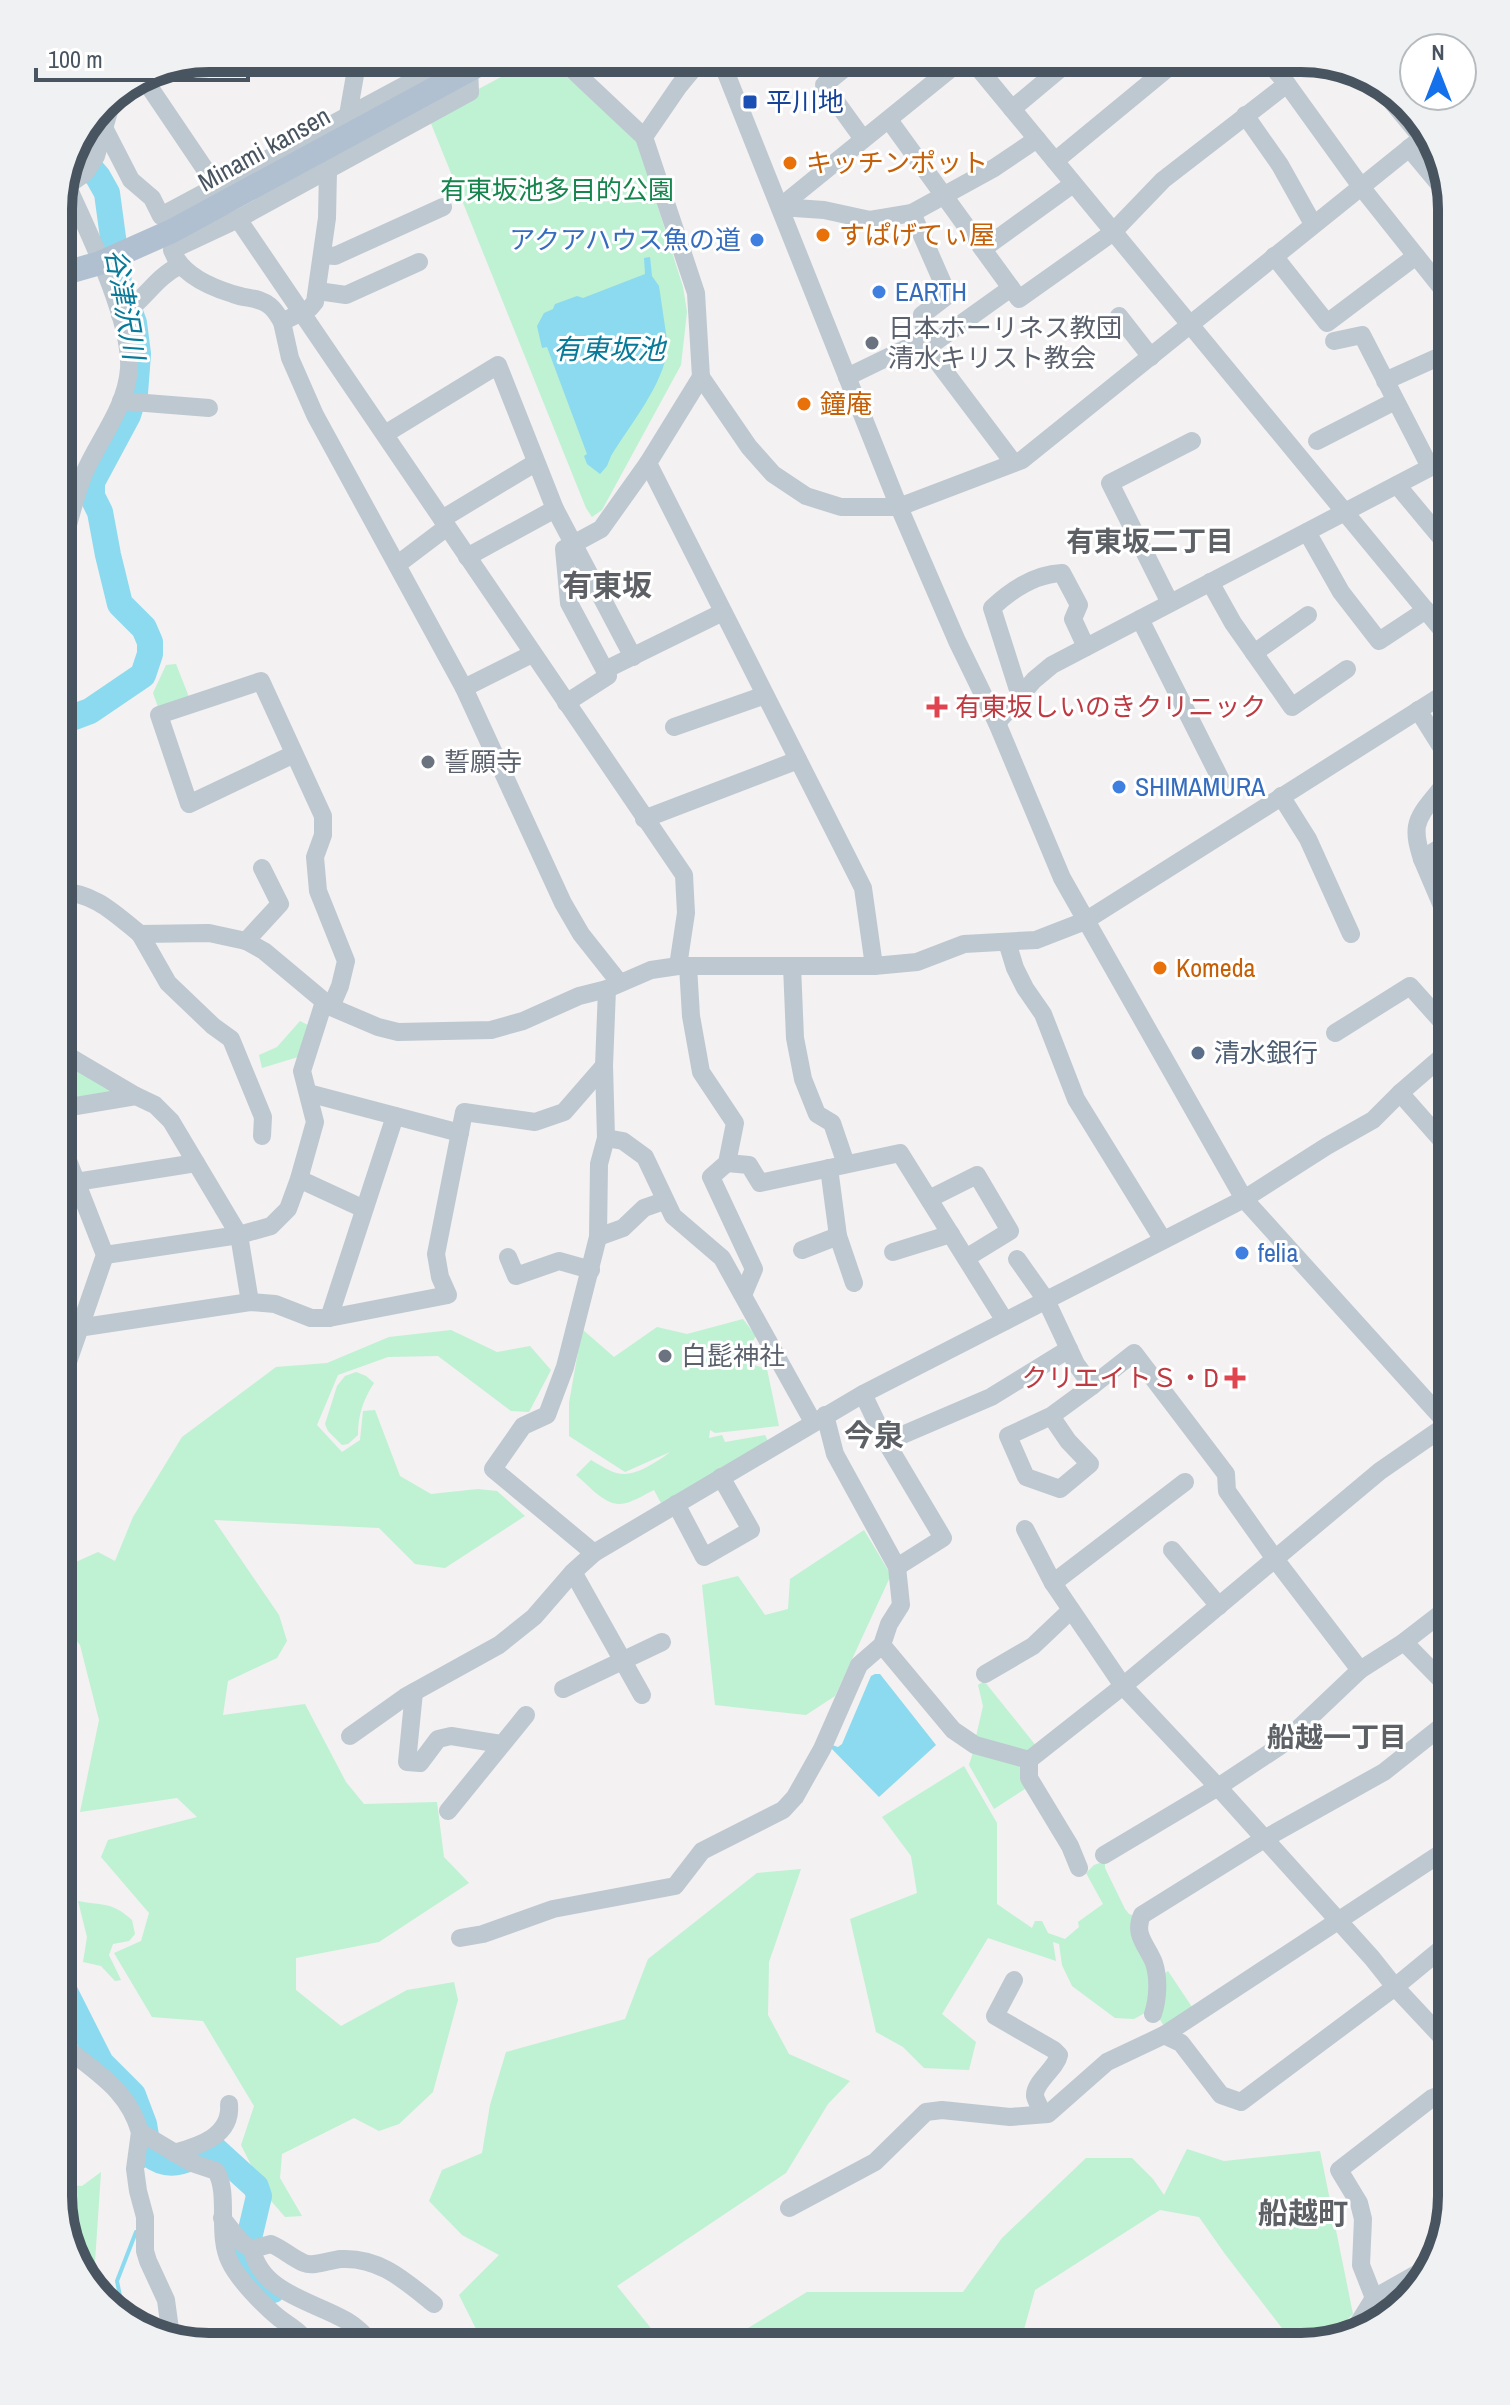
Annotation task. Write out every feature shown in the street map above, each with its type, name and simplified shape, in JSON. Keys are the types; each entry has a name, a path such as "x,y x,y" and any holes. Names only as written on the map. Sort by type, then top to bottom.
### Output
{"main road":[{"name":"Minami kansen","path":"72,271 100,263 172,231 460,72"}],"street":[{"path":"348,115 356,72"},
{"path":"102,123 131,180 152,198 161,216 429,72"},
{"path":"475,72 470,92 238,219 172,250 179,266 197,278 234,295 261,300 272,307 282,322 290,358 315,415 464,688 563,903 613,986 604,1066 606,1138 599,1164 598,1237 591,1270 565,1367 547,1415 523,1426 493,1469 594,1553"},
{"path":"575,72 644,137 696,293 701,377 749,447 773,474 806,496 841,507 899,507 1022,460 1419,140"},
{"path":"644,137 690,72"},
{"path":"726,72 899,507 957,641 997,723 1062,878 1244,1199 1438,1414"},
{"path":"840,72 824,85 863,139"},
{"path":"780,207 949,72"},
{"path":"979,72 1438,625"},
{"path":"1012,109 1056,72"},
{"path":"1055,161 1163,72"},
{"path":"1277,72 1416,256 1438,273"},
{"path":"889,120 1019,299 1112,233 1163,180 1287,84"},
{"path":"149,86 217,187"},
{"path":"1245,115 1280,165 1313,224"},
{"path":"76,178 85,173 96,156 99,126"},
{"path":"780,207 824,210 870,220 912,213 994,168 1037,139"},
{"path":"282,322 310,308 315,302 327,218 328,170"},
{"path":"983,249 1073,184"},
{"path":"72,199 120,315 127,341 129,371 118,411 83,477 72,513"},
{"path":"323,255 335,256 443,207"},
{"path":"912,213 948,295 922,315 927,348 1013,462"},
{"path":"238,219 684,875 686,913 683,966 701,1072 735,1123 727,1163 711,1177 754,1269 743,1295"},
{"path":"1274,256 1327,323 1416,256"},
{"path":"318,291 346,295 419,262"},
{"path":"120,315 135,305 167,271 179,266"},
{"path":"927,348 1011,288"},
{"path":"1119,316 1151,357"},
{"path":"1334,341 1362,335 1430,467"},
{"path":"847,377 915,344 927,348"},
{"path":"1385,381 1438,357"},
{"path":"385,434 498,365 555,509 633,657"},
{"path":"566,703 608,676 569,603 564,549 601,529 648,463 701,377"},
{"path":"121,401 209,408"},
{"path":"1317,441 1395,401"},
{"path":"1170,603 1110,483 1192,441"},
{"path":"398,564 444,523 535,463"},
{"path":"648,463 863,888 874,966"},
{"path":"997,723 1052,665 1438,463"},
{"path":"1397,485 1438,534"},
{"path":"467,557 555,509"},
{"path":"1307,532 1341,592 1379,641 1426,610"},
{"path":"1020,696 992,608 1006,595 1045,574 1062,573 1079,605 1073,619 1086,647"},
{"path":"1210,582 1233,623 1292,707 1347,669"},
{"path":"605,670 723,612"},
{"path":"1254,653 1308,615"},
{"path":"1140,619 1222,782"},
{"path":"464,688 532,654"},
{"path":"105,1255 239,1235 271,1226 288,1209 315,1122 302,1071 327,1004 340,986 346,961 318,891 315,857 323,835 323,816 261,681 159,715 189,804 294,754"},
{"path":"674,727 765,695"},
{"path":"140,934 209,933 246,941 264,951 327,1004 378,1027 398,1032 491,1030 523,1021 579,996 651,970 683,966 874,966 917,962 964,944 1036,940 1085,921 1438,698"},
{"path":"1418,710 1438,742"},
{"path":"644,819 798,760"},
{"path":"1438,794 1417,824 1422,859 1438,897"},
{"path":"1281,796 1308,839 1351,934"},
{"path":"1422,859 1438,849"},
{"path":"246,941 280,904 262,868"},
{"path":"72,892 100,902 140,934 168,983 231,1039 263,1117 262,1136"},
{"path":"1007,942 1020,978 1043,1014 1076,1099 1163,1240"},
{"path":"792,966 795,1038 803,1079 817,1114 832,1123 838,1166 838,1236 854,1283"},
{"path":"1335,1033 1410,986 1438,1017"},
{"path":"72,1058 155,1105 171,1121 239,1235 250,1302"},
{"path":"350,1736 414,1692 499,1645 534,1617 594,1553 863,1394 1244,1199 1373,1120 1438,1060"},
{"path":"78,1328 250,1302 275,1304 311,1318 329,1318 448,1295 440,1277 436,1254 464,1112 535,1122 564,1112 604,1066"},
{"path":"308,1093 460,1133"},
{"path":"1400,1093 1438,1136"},
{"path":"72,1107 136,1096"},
{"path":"329,1318 395,1116"},
{"path":"460,1938 483,1934 553,1909 675,1886 702,1851 783,1810 795,1797 822,1749 859,1665 882,1645 889,1624 901,1605 897,1567 835,1454 819,1418 722,1258 673,1216 645,1157 623,1141 606,1138"},
{"path":"727,1163 749,1165 760,1183 900,1153 1005,1321"},
{"path":"76,1182 196,1163"},
{"path":"72,1172 105,1255 72,1347"},
{"path":"929,1199 977,1175 1010,1231 966,1258"},
{"path":"299,1179 364,1209"},
{"path":"598,1237 623,1228 644,1208 664,1201"},
{"path":"893,1252 951,1234"},
{"path":"802,1250 838,1236"},
{"path":"508,1257 516,1276 559,1261 591,1270"},
{"path":"1017,1259 1046,1300 1076,1364 1092,1386"},
{"path":"886,1442 991,1397 1069,1349"},
{"path":"1051,1416 1068,1441 1090,1464 1060,1489 1026,1477 1008,1436 1051,1416 1134,1353 1226,1474 1227,1491 1275,1559 1360,1670"},
{"path":"863,1394 886,1442 943,1538 897,1567"},
{"path":"1434,1409 1438,1406"},
{"path":"1029,1760 1123,1686 1380,1471 1438,1435"},
{"path":"676,1504 704,1557 751,1530 721,1477"},
{"path":"1053,1583 1185,1482"},
{"path":"1025,1529 1053,1583 1123,1686 1218,1787 1438,2033"},
{"path":"1172,1550 1219,1606"},
{"path":"573,1572 642,1695"},
{"path":"985,1674 1033,1646 1071,1610"},
{"path":"1104,1855 1280,1746 1360,1670 1438,1616"},
{"path":"563,1689 662,1642"},
{"path":"1404,1642 1438,1677"},
{"path":"882,1645 953,1730 975,1745 1029,1760"},
{"path":"414,1692 407,1762 420,1763 438,1739 451,1736 501,1744"},
{"path":"448,1811 526,1715"},
{"path":"1153,2014 1157,2002 1155,1971 1139,1933 1138,1924 1142,1915 1264,1839 1384,1772 1438,1729"},
{"path":"1029,1760 1029,1778 1070,1846 1079,1868"},
{"path":"789,2208 875,2162 926,2112 942,2110 1010,2117 1048,2114 1107,2062 1164,2035 1438,1855"},
{"path":"1164,2035 1181,2043 1221,2095 1241,2102 1438,1952"},
{"path":"1014,1980 995,2016 1059,2055 1058,2061 1036,2089 1035,2097 1043,2114"},
{"path":"72,2053 121,2093 135,2114 140,2132 135,2169 145,2217 145,2251 166,2300 170,2327"},
{"path":"1374,2298 1361,2265 1363,2219 1359,2203 1339,2170 1438,2096"},
{"path":"174,2153 208,2140 224,2128 231,2116 229,2104"},
{"path":"140,2132 192,2163 216,2171 221,2186 223,2242 229,2262 279,2318 300,2333"},
{"path":"222,2218 242,2243 252,2249 259,2270 275,2284 363,2333"},
{"path":"252,2249 271,2244 304,2263 313,2264 356,2258 393,2271 434,2304"},
{"path":"1361,2320 1374,2298 1413,2276"}],"green space":[{"name":"有東坂池多目的公園","path":"511,72 561,72 635,134 683,287 687,312 681,365 602,510 592,517 586,508 428,116"},
{"path":"176,664 189,697 158,707 153,693 166,665"},
{"path":"300,1021 308,1025 298,1057 262,1068 259,1055 277,1047"},
{"path":"72,1066 116,1089 115,1094 72,1101"},
{"path":"743,1319 756,1336 740,1361 767,1369 779,1426 715,1433 710,1430 709,1438 722,1435 725,1442 765,1435 768,1441 662,1505 654,1490 627,1503 612,1503 576,1475 591,1460 618,1473 631,1473 670,1452 625,1472 569,1436 569,1403 582,1329 614,1357 657,1327 687,1334"},
{"path":"451,1330 497,1352 530,1346 551,1370 529,1412 511,1411 438,1356 388,1357 338,1375 317,1425 342,1452 360,1440 363,1411 375,1410 400,1476 431,1494 478,1489 497,1491 525,1516 445,1568 415,1564 379,1528 214,1520 279,1615 287,1641 277,1658 228,1681 223,1715 305,1704 346,1782 364,1804 437,1802 444,1857 469,1883 379,1942 296,1958 296,1990 341,2026 407,1990 454,1982 458,2000 433,2092 399,2124 379,2131 354,2118 282,2154 280,2178 302,2216 285,2217 266,2195 241,2145 254,2106 203,2021 152,2017 114,1953 141,1941 149,1913 101,1857 108,1840 197,1817 177,1798 80,1812 99,1720 80,1645 72,1636 72,1564 98,1552 115,1561 133,1517 182,1437 276,1367 327,1363 389,1337"},
{"path":"356,1372 374,1383 362,1408 358,1435 342,1445 325,1424 337,1386 345,1376"},
{"path":"864,1530 891,1575 835,1696 806,1715 715,1705 702,1585 738,1576 765,1615 788,1609 790,1579"},
{"path":"984,1681 1037,1747 1023,1756 975,1741 983,1706 978,1685"},
{"path":"974,1749 1018,1763 1028,1787 994,1809 969,1765"},
{"path":"964,1766 997,1823 997,1904 1032,1928 1035,1921 1042,1921 1048,1933 1065,1939 1079,1927 1078,1922 1103,1904 1086,1873 1094,1865 1105,1861 1105,1868 1125,1909 1135,1916 1152,1964 1152,2009 1134,2019 1115,2018 1072,1986 1062,1965 1059,1944 1053,1942 1056,1961 988,1938 942,2014 976,2042 969,2070 924,2068 903,2047 876,2032 850,1919 917,1893 911,1856 882,1817"},
{"path":"801,1869 769,1962 768,2015 789,2054 850,2081 828,2104 786,2173 617,2286 655,2333 478,2333 459,2295 499,2255 462,2235 429,2201 442,2170 482,2153 490,2105 506,2052 625,2019 648,1959 757,1873"},
{"path":"78,1901 112,1907 132,1920 135,1934 129,1941 113,1944 109,1955 121,1980 115,1981 101,1966 83,1962 87,1937"},
{"path":"1168,1971 1194,2010 1164,2026 1157,2015 1160,1977"},
{"path":"1187,2149 1224,2161 1320,2151 1353,2314 1340,2327 1286,2333 1199,2217 1160,2210 1035,2290 1023,2333 740,2333 807,2292 963,2292 1002,2238 1086,2158 1132,2158 1164,2195"},
{"path":"101,2172 94,2271 79,2240 75,2223 72,2185 82,2186"}],"water":[{"name":"有東坂池","path":"650,257 652,276 659,286 668,347 665,362 645,404 600,474 587,464 584,456 587,454 547,347 542,348 537,326 544,313 553,309 555,304 577,296 583,298 645,274 644,258"},
{"path":"880,1674 936,1745 879,1797 830,1747 842,1744 871,1676"}],"waterway":[{"name":"谷津沢川","path":"72,718 90,711 143,675 150,654 150,642 144,628 120,604 100,512 92,496 92,482 128,415 135,393 138,354 134,323 119,282 107,193 82,159"},
{"name":"谷津沢川","path":"72,2006 101,2063 133,2095 144,2124 149,2154 173,2163 213,2148 256,2187 259,2196 245,2255 248,2266 273,2290"},
{"path":"144,2166 149,2154"},
{"path":"121,2300 117,2281 136,2232"}],"place":[{"name":"平川地","path":"750,102"},
{"name":"キッチンポット","path":"790,163"},
{"name":"すぱげてぃ屋","path":"823,235"},
{"name":"アクアハウス魚の道","path":"757,240"},
{"name":"EARTH","path":"879,292"},
{"name":"日本ホーリネス教団 清水キリスト教会","path":"872,343"},
{"name":"鐘庵","path":"804,404"},
{"name":"有東坂しいのきクリニック","path":"937,707"},
{"name":"誓願寺","path":"428,762"},
{"name":"SHIMAMURA","path":"1119,787"},
{"name":"Komeda","path":"1160,968"},
{"name":"清水銀行","path":"1198,1053"},
{"name":"felia","path":"1242,1253"},
{"name":"白髭神社","path":"665,1356"},
{"name":"クリエイトＳ・D","path":"1235,1378"}],"district":[{"name":"有東坂二丁目","path":"1150,541"},
{"name":"有東坂","path":"607,586"},
{"name":"今泉","path":"874,1436"},
{"name":"船越一丁目","path":"1337,1737"},
{"name":"船越町","path":"1303,2214"}]}
